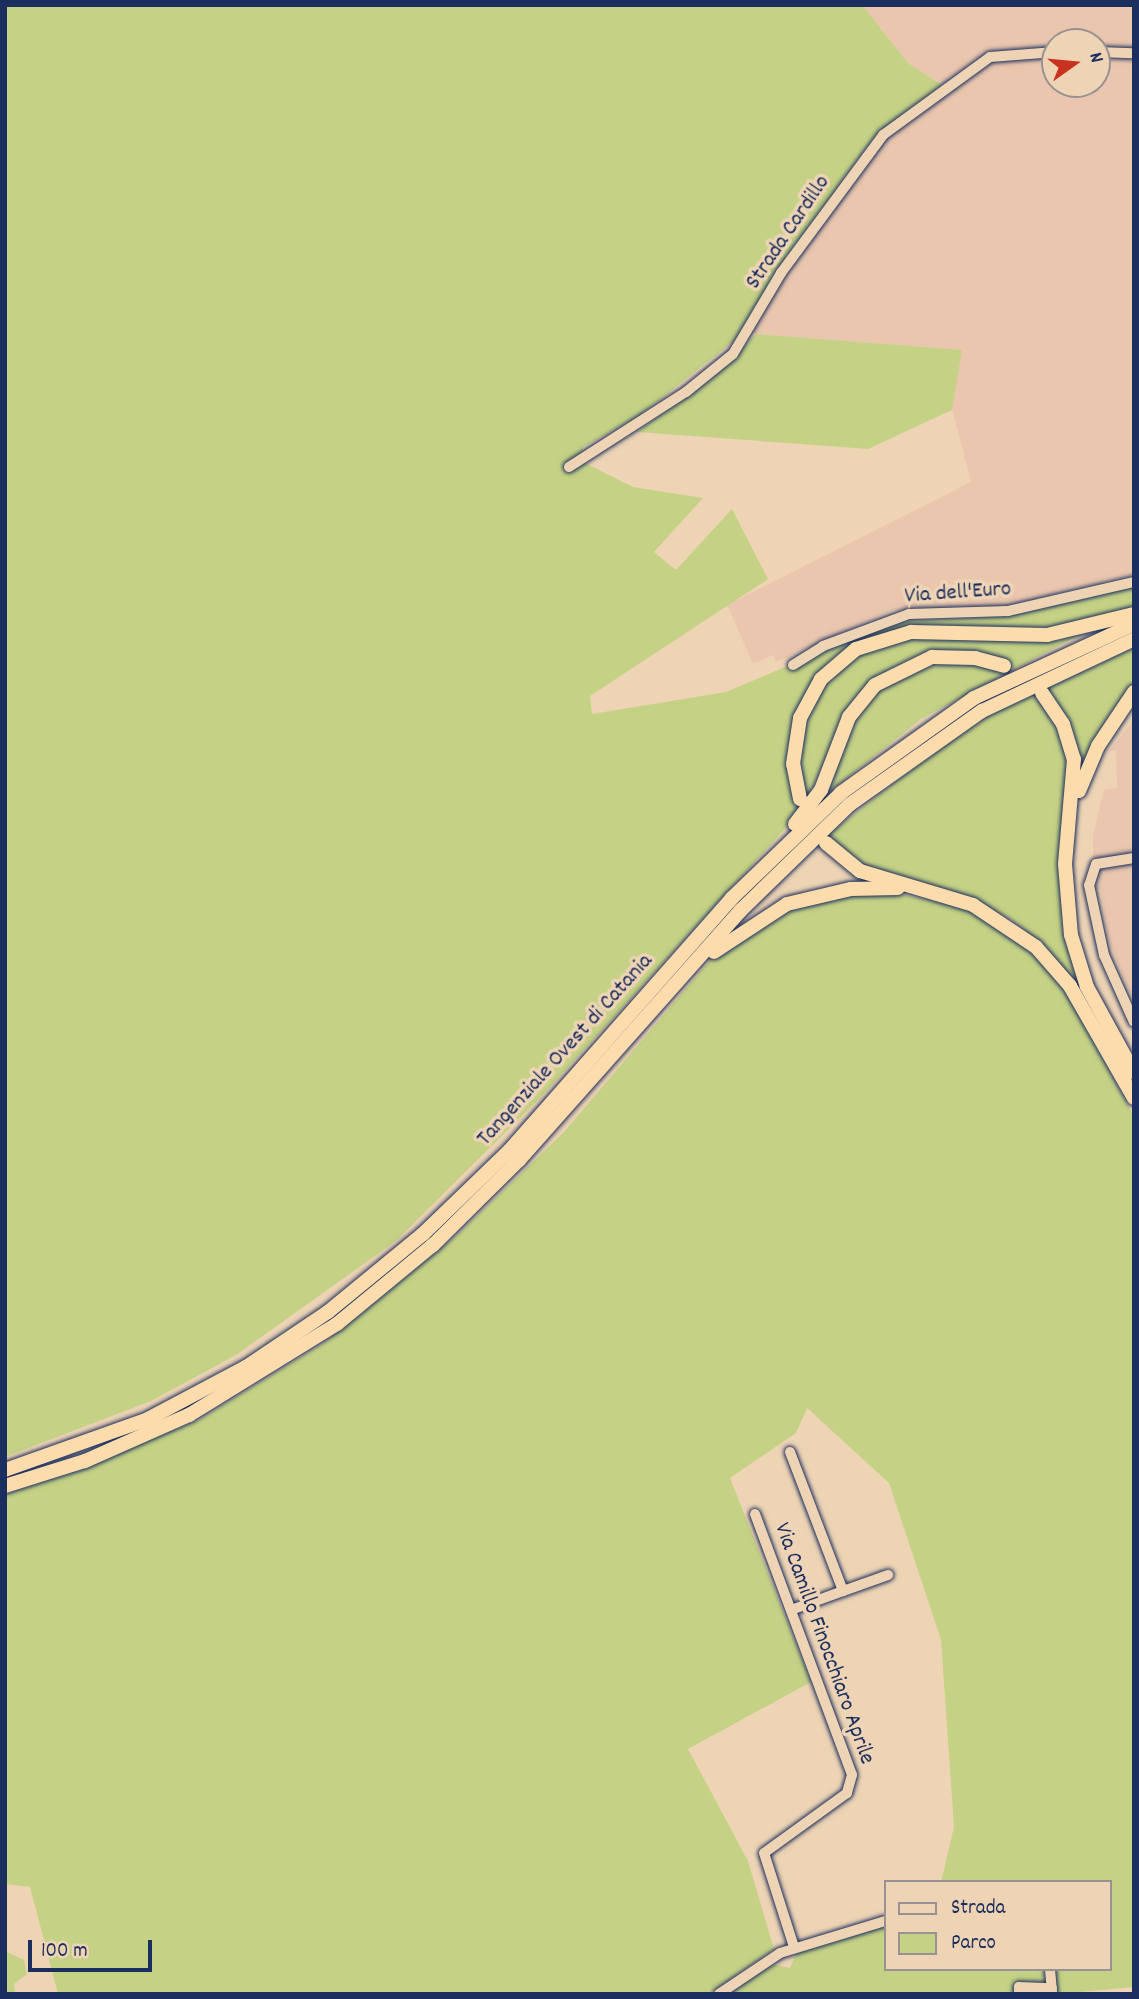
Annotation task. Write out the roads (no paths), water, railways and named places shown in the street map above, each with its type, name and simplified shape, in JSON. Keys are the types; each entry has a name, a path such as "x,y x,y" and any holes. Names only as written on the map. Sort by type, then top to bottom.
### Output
{"highway":[{"path":"800,799 793,764 800,718 821,679 856,649 911,632 1047,635 1134,614"},
{"name":"Tangenziale Ovest di Catania","path":"5,1470 148,1419 246,1367 328,1312 502,1158 768,860 882,760 1013,677 1134,624"},
{"name":"Tangenziale Ovest di Catania","path":"5,1486 178,1421 337,1324 433,1245 520,1160 785,863 890,773 982,711 1134,639"},
{"path":"651,992 697,928 812,804 849,717 875,685 932,657 975,658 1004,666"},
{"path":"1069,819 1098,746 1134,692"},
{"path":"1042,693 1072,748 1065,889 1077,960 1133,1071"},
{"path":"826,843 860,871 923,889 994,915 1036,947 1070,986 1133,1097"},
{"path":"652,1010 723,943 771,911 851,889 923,889"}],"street":[{"path":"1111,52 1134,53"},
{"name":"Strada Cardillo","path":"569,467 686,392 733,354 781,273 883,135 990,57 1041,53"},
{"name":"Via dell'Euro","path":"793,665 823,646 909,614 1008,611 1134,582"},
{"path":"1134,858 1096,864 1089,886 1104,955 1134,1022"},
{"path":"790,1452 842,1591"},
{"name":"Via Camillo Finocchiaro Aprile","path":"755,1514 853,1786 764,1853 794,1947"},
{"path":"791,1610 888,1575"},
{"path":"719,1994 794,1947 884,1921"},
{"path":"1019,1994 1019,1987 1052,1991 1050,1971"}]}
